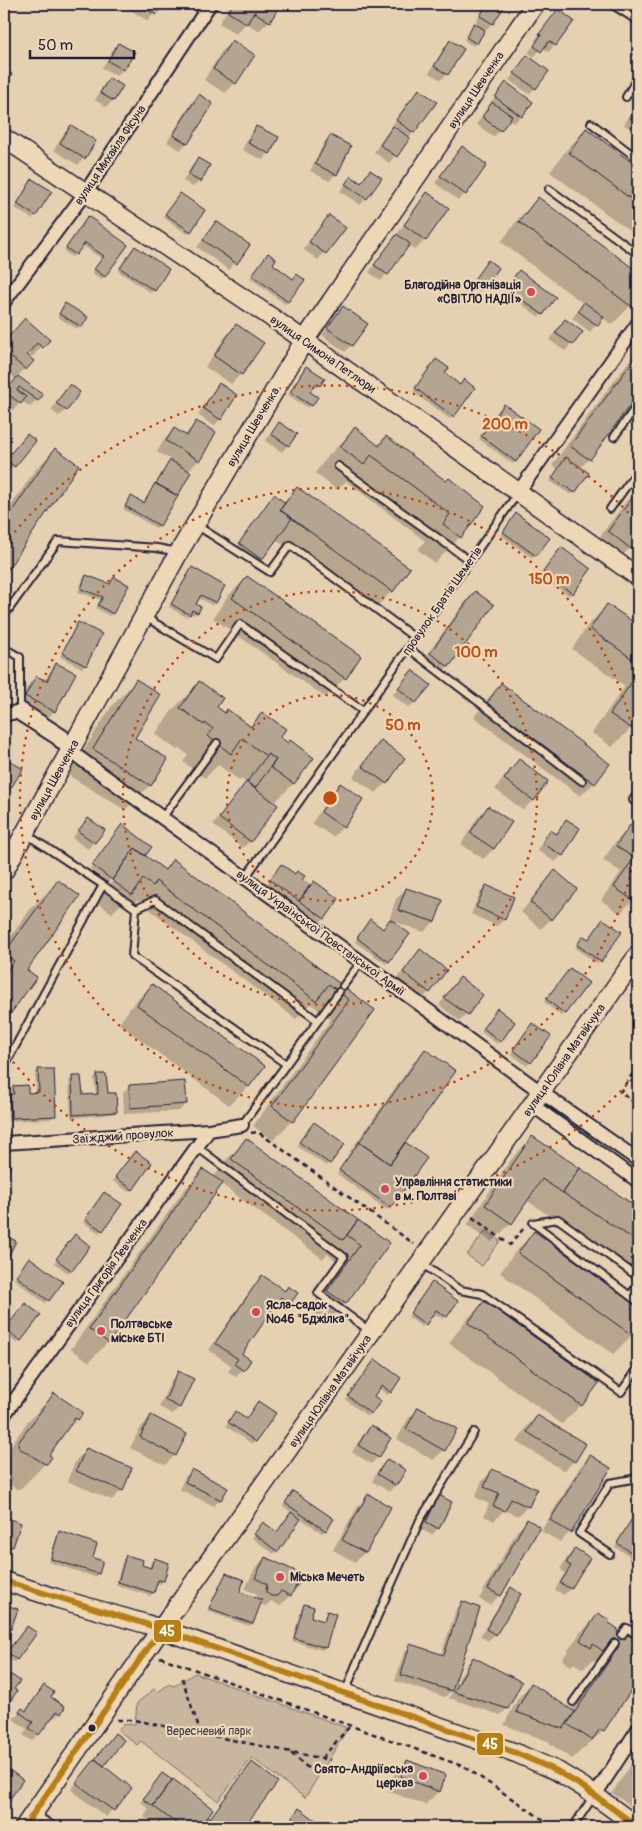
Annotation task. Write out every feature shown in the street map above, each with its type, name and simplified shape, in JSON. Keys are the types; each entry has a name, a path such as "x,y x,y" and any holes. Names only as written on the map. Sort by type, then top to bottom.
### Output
{"street":[{"name":"вулиця Михайла Фісуна","path":"4,302 85,193 210,4"},
{"name":"вулиця Шевченка","path":"4,871 179,552 304,341 535,4"},
{"name":"вулиця Симона Петлюри","path":"4,138 304,341 519,491 638,577"},
{"name":"провулок Братів Шеметів","path":"519,491 638,323"},
{"name":"вулиця Української Повстанської Армії","path":"4,715 16,712 57,738 70,751 361,962 537,1099 638,1181"},
{"name":"вулиця Юліана Матвійчука","path":"29,1820 638,955"},
{"name":"вулиця Української Повстанської Армії","path":"537,1099 638,1160"},
{"name":"Заїжджий провулок","path":"4,1143 209,1130 242,1125"},
{"name":"вулиця Григорія Левченка","path":"4,1415 209,1130"},
{"path":"4,1581 162,1629 516,1753 557,1772 595,1795 638,1827"},
{"path":"595,1795 638,1729"}],"lane":[{"path":"610,4 638,21"},
{"path":"626,97 638,77"},
{"path":"591,123 638,159"},
{"path":"549,189 638,254"},
{"path":"614,437 638,404"},
{"path":"338,466 470,561"},
{"path":"610,509 638,470"},
{"name":"провулок Братів Шеметів","path":"245,878 519,491"},
{"path":"195,524 270,572 290,545 415,638"},
{"path":"4,616 58,540 157,548 179,552"},
{"path":"144,616 216,659 240,624 363,711"},
{"path":"4,648 20,657 20,705 65,734 70,751"},
{"path":"408,648 582,781"},
{"path":"162,818 217,743"},
{"path":"638,793 633,800 638,804"},
{"path":"24,834 103,885 136,909"},
{"path":"4,1067 103,885"},
{"path":"136,909 155,900 318,1021"},
{"path":"136,909 132,956 286,1064"},
{"path":"242,1125 361,962"},
{"path":"196,1147 344,1256 318,1293 372,1332"},
{"path":"533,1223 558,1219 638,1278"},
{"path":"533,1223 638,1302"},
{"path":"421,1263 460,1290 482,1294 620,1392 638,1368"},
{"path":"630,1296 638,1284"},
{"path":"345,1693 354,1667 420,1520 474,1432"},
{"path":"610,1554 579,1533 610,1483 638,1478"},
{"path":"622,1635 627,1628 638,1636"},
{"path":"573,1702 616,1643"},
{"path":"573,1827 595,1795"},
{"path":"29,1820 54,1827"}],"path":[{"path":"632,991 638,995"},
{"path":"638,1066 620,1092 638,1105"},
{"path":"258,1132 415,1245"},
{"path":"470,1216 510,1245 528,1224 533,1223"},
{"path":"159,1656 465,1767 554,1827"},
{"path":"182,1678 201,1734"},
{"path":"113,1720 134,1720 330,1760"},
{"path":"322,1758 350,1726"},
{"path":"290,1752 308,1768"}],"green space":[{"path":"486,1230 500,1241 482,1266 467,1255"},
{"name":"Вересневий парк","path":"195,1673 345,1727 345,1733 305,1798 252,1758 218,1801 141,1741 137,1745 118,1730 122,1725 135,1724 137,1703 154,1689 158,1692 169,1684 174,1686"}],"building":[{"path":"137,4 163,4 156,15"},
{"path":"233,4 269,4 278,9 270,22 254,12 247,24 228,12"},
{"path":"487,4 506,4 493,24 480,16"},
{"path":"558,9 574,21 556,46 549,41 541,52 534,46 541,35 539,34"},
{"path":"474,23 485,30 477,44 466,37"},
{"path":"232,40 255,55 236,84 213,69"},
{"path":"450,40 464,49 448,75 434,66"},
{"path":"118,43 135,52 124,70 108,61"},
{"path":"527,55 549,71 536,89 514,73"},
{"path":"4,69 12,74 4,90"},
{"path":"109,78 123,86 114,101 100,93"},
{"path":"506,82 533,102 522,117 495,97"},
{"path":"419,89 437,102 414,133 396,120"},
{"path":"199,94 213,104 188,144 173,135"},
{"path":"492,102 512,116 501,131 482,117"},
{"path":"638,104 638,123 630,118"},
{"path":"71,125 96,141 85,159 60,143"},
{"path":"256,126 279,137 270,154 248,143"},
{"path":"393,126 410,138 397,157 380,145"},
{"path":"586,128 638,167 638,204 569,153"},
{"path":"330,135 351,146 337,175 315,164"},
{"path":"462,146 487,165 466,195 440,176"},
{"path":"198,158 210,165 201,182 188,175"},
{"path":"370,170 382,178 367,199 345,184 351,176 361,183"},
{"path":"32,179 52,191 36,216 17,204"},
{"path":"427,192 449,208 426,241 404,225"},
{"path":"180,193 205,210 191,232 165,214"},
{"path":"538,197 638,272 638,299 632,307 519,222"},
{"path":"329,215 346,228 326,254 309,242"},
{"path":"88,216 128,245 105,277 94,269 104,256 85,243 76,255 66,248"},
{"path":"216,221 250,245 237,264 203,240"},
{"path":"397,234 410,244 388,275 374,265"},
{"path":"135,246 169,269 155,291 120,268"},
{"path":"268,253 276,259 273,264 293,279 297,274 305,280 288,302 252,275"},
{"path":"488,260 499,268 486,286 475,278"},
{"name":"Благодійна Організація «СВІТЛО НАДІЇ»","path":"519,270 556,297 543,315 506,288"},
{"path":"584,302 604,317 598,326 578,311"},
{"path":"65,303 88,317 82,327 59,314"},
{"path":"343,306 368,324 352,346 327,328"},
{"path":"25,318 50,340 43,348 37,343 27,355 34,361 26,370 4,351 4,342"},
{"path":"565,319 583,332 573,345 555,333"},
{"path":"236,324 264,343 242,375 214,356"},
{"path":"638,354 638,394 590,460 570,446"},
{"path":"436,359 449,368 445,373 460,385 464,379 475,388 454,417 415,388"},
{"path":"306,366 325,378 320,386 316,383 310,392 318,397 312,406 290,392"},
{"path":"18,376 43,395 38,401 19,387 17,390 26,397 21,404 5,392"},
{"path":"219,383 237,395 221,420 203,408"},
{"path":"70,384 80,392 67,411 56,403"},
{"path":"504,404 539,429 516,462 481,436"},
{"path":"196,421 216,432 200,461 166,441 174,428 187,436"},
{"path":"279,422 297,434 289,446 271,434"},
{"path":"355,427 379,446 386,436 446,481 449,478 485,506 461,538 443,524 450,514 371,455 364,465 340,447"},
{"path":"27,434 36,441 15,467 6,459"},
{"path":"55,448 79,465 4,575 4,523"},
{"path":"566,457 589,473 575,493 552,478"},
{"path":"170,460 191,472 178,496 156,484"},
{"path":"155,483 178,496 160,526 125,506 131,496 144,503"},
{"path":"297,487 410,568 393,592 280,510"},
{"path":"638,490 638,539 631,549 608,531"},
{"path":"274,494 285,503 280,510 292,518 262,560 239,543"},
{"path":"516,513 550,538 536,556 503,532"},
{"path":"561,547 591,569 573,594 543,572"},
{"path":"192,567 225,586 216,603 201,595 196,604 201,607 198,613 192,610 190,615 171,604"},
{"path":"86,575 110,584 114,577 129,585 113,614 98,605 103,597 81,589"},
{"path":"247,576 361,656 346,679 232,598"},
{"path":"475,591 494,605 449,667 430,653"},
{"path":"607,604 638,625 638,663 590,629"},
{"path":"78,622 102,634 86,666 62,653"},
{"path":"56,663 76,673 55,712 25,696 36,676 47,681"},
{"path":"412,670 431,685 416,703 398,688"},
{"path":"638,673 638,720 632,729 610,714"},
{"path":"136,679 161,695 135,738 168,759 151,786 93,749"},
{"path":"199,681 223,698 217,707 225,713 227,709 251,727 262,712 286,729 280,737 288,743 290,740 314,758 294,784 270,767 276,760 268,754 266,756 242,738 231,754 208,736 213,729 180,708"},
{"path":"501,683 610,764 595,784 487,703"},
{"path":"381,740 405,758 387,784 362,766"},
{"path":"268,754 276,760 255,788 247,782"},
{"path":"4,757 23,769 7,794 4,792"},
{"path":"519,759 548,781 534,801 504,779"},
{"path":"246,782 278,805 251,842 219,818"},
{"path":"340,783 363,799 344,828 321,812"},
{"path":"488,806 512,822 494,849 470,833"},
{"path":"88,818 105,830 95,843 78,831"},
{"path":"566,819 580,828 563,856 542,843 550,830 557,834"},
{"path":"122,824 152,847 145,856 135,848 112,880 92,865"},
{"path":"630,825 638,831 638,896 634,901 614,887 634,858 616,846"},
{"path":"135,848 165,870 173,859 343,986 339,992 329,984 316,1001 156,881 153,886 143,879 132,895 112,880"},
{"path":"281,864 295,874 297,871 305,876 302,880 310,885 299,901 270,880"},
{"path":"555,870 577,889 552,920 530,902"},
{"path":"58,880 80,896 27,970 37,977 4,1023 4,975 14,961 4,953"},
{"path":"314,881 339,899 325,919 299,901"},
{"path":"486,885 514,897 505,920 476,907"},
{"path":"406,888 443,900 435,922 398,910"},
{"path":"370,919 383,929 390,919 410,934 389,962 357,938"},
{"path":"603,919 622,932 601,962 577,945 583,936 589,939"},
{"path":"420,949 447,970 430,993 403,972"},
{"path":"570,968 589,983 565,1014 546,999"},
{"path":"460,977 483,995 468,1015 444,998"},
{"path":"152,984 265,1066 249,1087 137,1005"},
{"path":"343,986 375,1010 293,1122 272,1106 349,1000 339,992"},
{"path":"497,1008 515,1022 501,1042 483,1028"},
{"path":"532,1023 551,1036 531,1063 513,1050"},
{"path":"425,1049 456,1071 390,1164 359,1142"},
{"path":"38,1069 54,1069 56,1116 11,1118 10,1094 14,1094 13,1086 28,1085 28,1093 39,1092"},
{"path":"97,1074 106,1074 108,1093 116,1093 117,1112 73,1115 72,1076 81,1076 83,1095 98,1094"},
{"path":"185,1081 187,1104 130,1108 129,1085"},
{"path":"314,1122 345,1144 330,1164 299,1142"},
{"path":"532,1136 580,1168 563,1193 542,1179 512,1224 485,1205"},
{"path":"246,1138 358,1220 343,1240 231,1159"},
{"name":"Управління статистики в м. Полтаві","path":"359,1142 390,1164 405,1142 427,1158 391,1208 339,1170"},
{"path":"135,1151 152,1163 133,1190 115,1177"},
{"path":"4,1161 11,1164 6,1178 4,1177"},
{"path":"580,1168 638,1208 638,1242 563,1193"},
{"path":"203,1169 223,1183 109,1343 89,1329"},
{"path":"104,1192 122,1204 103,1231 85,1219"},
{"path":"358,1220 390,1243 346,1304 327,1291 360,1245 347,1235"},
{"path":"534,1231 638,1306 638,1328 633,1336 518,1253"},
{"path":"75,1234 90,1246 72,1271 56,1259"},
{"path":"4,1235 16,1241 4,1265"},
{"path":"29,1257 63,1282 49,1301 16,1276"},
{"path":"262,1275 285,1291 288,1286 298,1293 290,1304 281,1297 242,1354 251,1360 244,1371 234,1364 238,1359 215,1343"},
{"path":"432,1282 458,1301 447,1317 436,1310 426,1325 410,1313"},
{"path":"484,1301 599,1383 582,1406 468,1323"},
{"path":"25,1303 41,1315 21,1341 5,1329"},
{"path":"375,1359 401,1378 391,1393 382,1385 374,1396 381,1401 371,1414 348,1396"},
{"path":"178,1371 194,1379 180,1408 165,1400"},
{"path":"54,1393 81,1411 82,1415 78,1420 75,1418 49,1455 52,1457 45,1464 19,1448 18,1443"},
{"path":"258,1401 276,1413 256,1442 228,1422 235,1411 246,1419"},
{"path":"418,1407 457,1429 445,1451 406,1429"},
{"path":"151,1415 187,1434 176,1456 140,1437"},
{"path":"537,1415 586,1444 575,1462 527,1432"},
{"path":"371,1425 391,1438 379,1458 358,1445"},
{"path":"86,1448 132,1468 123,1491 76,1471"},
{"path":"590,1455 611,1468 571,1533 550,1520"},
{"path":"387,1459 406,1470 396,1486 377,1474"},
{"path":"192,1469 228,1488 221,1500 185,1482"},
{"path":"492,1469 537,1489 529,1507 511,1499 505,1511 493,1506 499,1493 484,1487"},
{"path":"293,1491 334,1519 326,1531 285,1503"},
{"path":"368,1494 391,1507 366,1553 342,1540"},
{"path":"439,1495 452,1502 439,1529 426,1522"},
{"path":"638,1509 638,1562 630,1556 632,1553 617,1543"},
{"path":"291,1512 301,1519 278,1552 254,1534 263,1522 277,1532"},
{"path":"4,1517 21,1523 13,1547 4,1544"},
{"path":"527,1519 540,1527 501,1596 488,1589"},
{"path":"59,1531 97,1544 93,1558 103,1561 99,1574 51,1559"},
{"path":"575,1548 590,1558 571,1589 560,1583 571,1566 566,1563"},
{"path":"126,1555 143,1560 142,1565 151,1568 154,1558 169,1563 164,1581 158,1580 154,1593 118,1582"},
{"name":"Міська Мечеть","path":"265,1557 306,1576 304,1582 299,1580 291,1596 281,1591 277,1596 271,1596 266,1592 267,1584 255,1578"},
{"path":"226,1573 244,1580 240,1592 262,1600 253,1624 209,1608"},
{"path":"511,1587 521,1594 496,1635 486,1629"},
{"path":"462,1601 480,1608 452,1691 401,1675 410,1644 444,1655"},
{"path":"4,1604 18,1609 7,1640 4,1639"},
{"path":"304,1604 314,1607 311,1617 324,1621 327,1611 336,1614 326,1648 294,1638"},
{"path":"598,1613 609,1620 608,1622 625,1637 627,1634 638,1642 638,1680 604,1731 600,1729 592,1740 567,1724 619,1646 611,1640 603,1651 593,1644 591,1648 580,1640"},
{"path":"27,1626 37,1633 17,1660 7,1652"},
{"path":"473,1657 522,1682 508,1709 454,1692"},
{"path":"10,1674 20,1681 14,1689 17,1691 4,1711 4,1682"},
{"path":"531,1683 575,1712 563,1729 516,1712"},
{"path":"44,1685 54,1692 51,1697 65,1707 61,1714 57,1711 39,1735 29,1728 33,1722 19,1712 22,1708 26,1711"},
{"path":"115,1733 124,1740 104,1766 95,1759"},
{"path":"95,1759 132,1788 114,1811 76,1783"},
{"name":"Свято-Андріївська церква","path":"407,1760 446,1775 440,1792 401,1777"},
{"path":"638,1761 638,1779 630,1774"},
{"path":"252,1762 278,1782 244,1827 222,1827 210,1818"},
{"path":"4,1766 23,1780 5,1806 4,1805"},
{"path":"162,1773 172,1780 153,1806 143,1799"},
{"path":"173,1779 213,1809 200,1827 181,1827 153,1806"},
{"path":"299,1808 317,1821 313,1827 285,1827"},
{"path":"208,1816 210,1818 222,1827 200,1827"}],"transit line":[{"name":"45","path":"4,1581 146,1624 516,1753 557,1771 583,1787 638,1827"},
{"name":"45","path":"24,1827 161,1629"}],"place":[{"name":"Благодійна Організація «СВІТЛО НАДІЇ»","path":"531,292"},
{"name":"Управління статистики в м. Полтаві","path":"385,1189"},
{"name":"Ясла-садок №46 \"Бджілка\"","path":"256,1312"},
{"name":"Полтавське міське БТІ","path":"101,1331"},
{"name":"Міська Мечеть","path":"280,1577"},
{"name":"Свято-Андріївська церква","path":"423,1776"}]}
